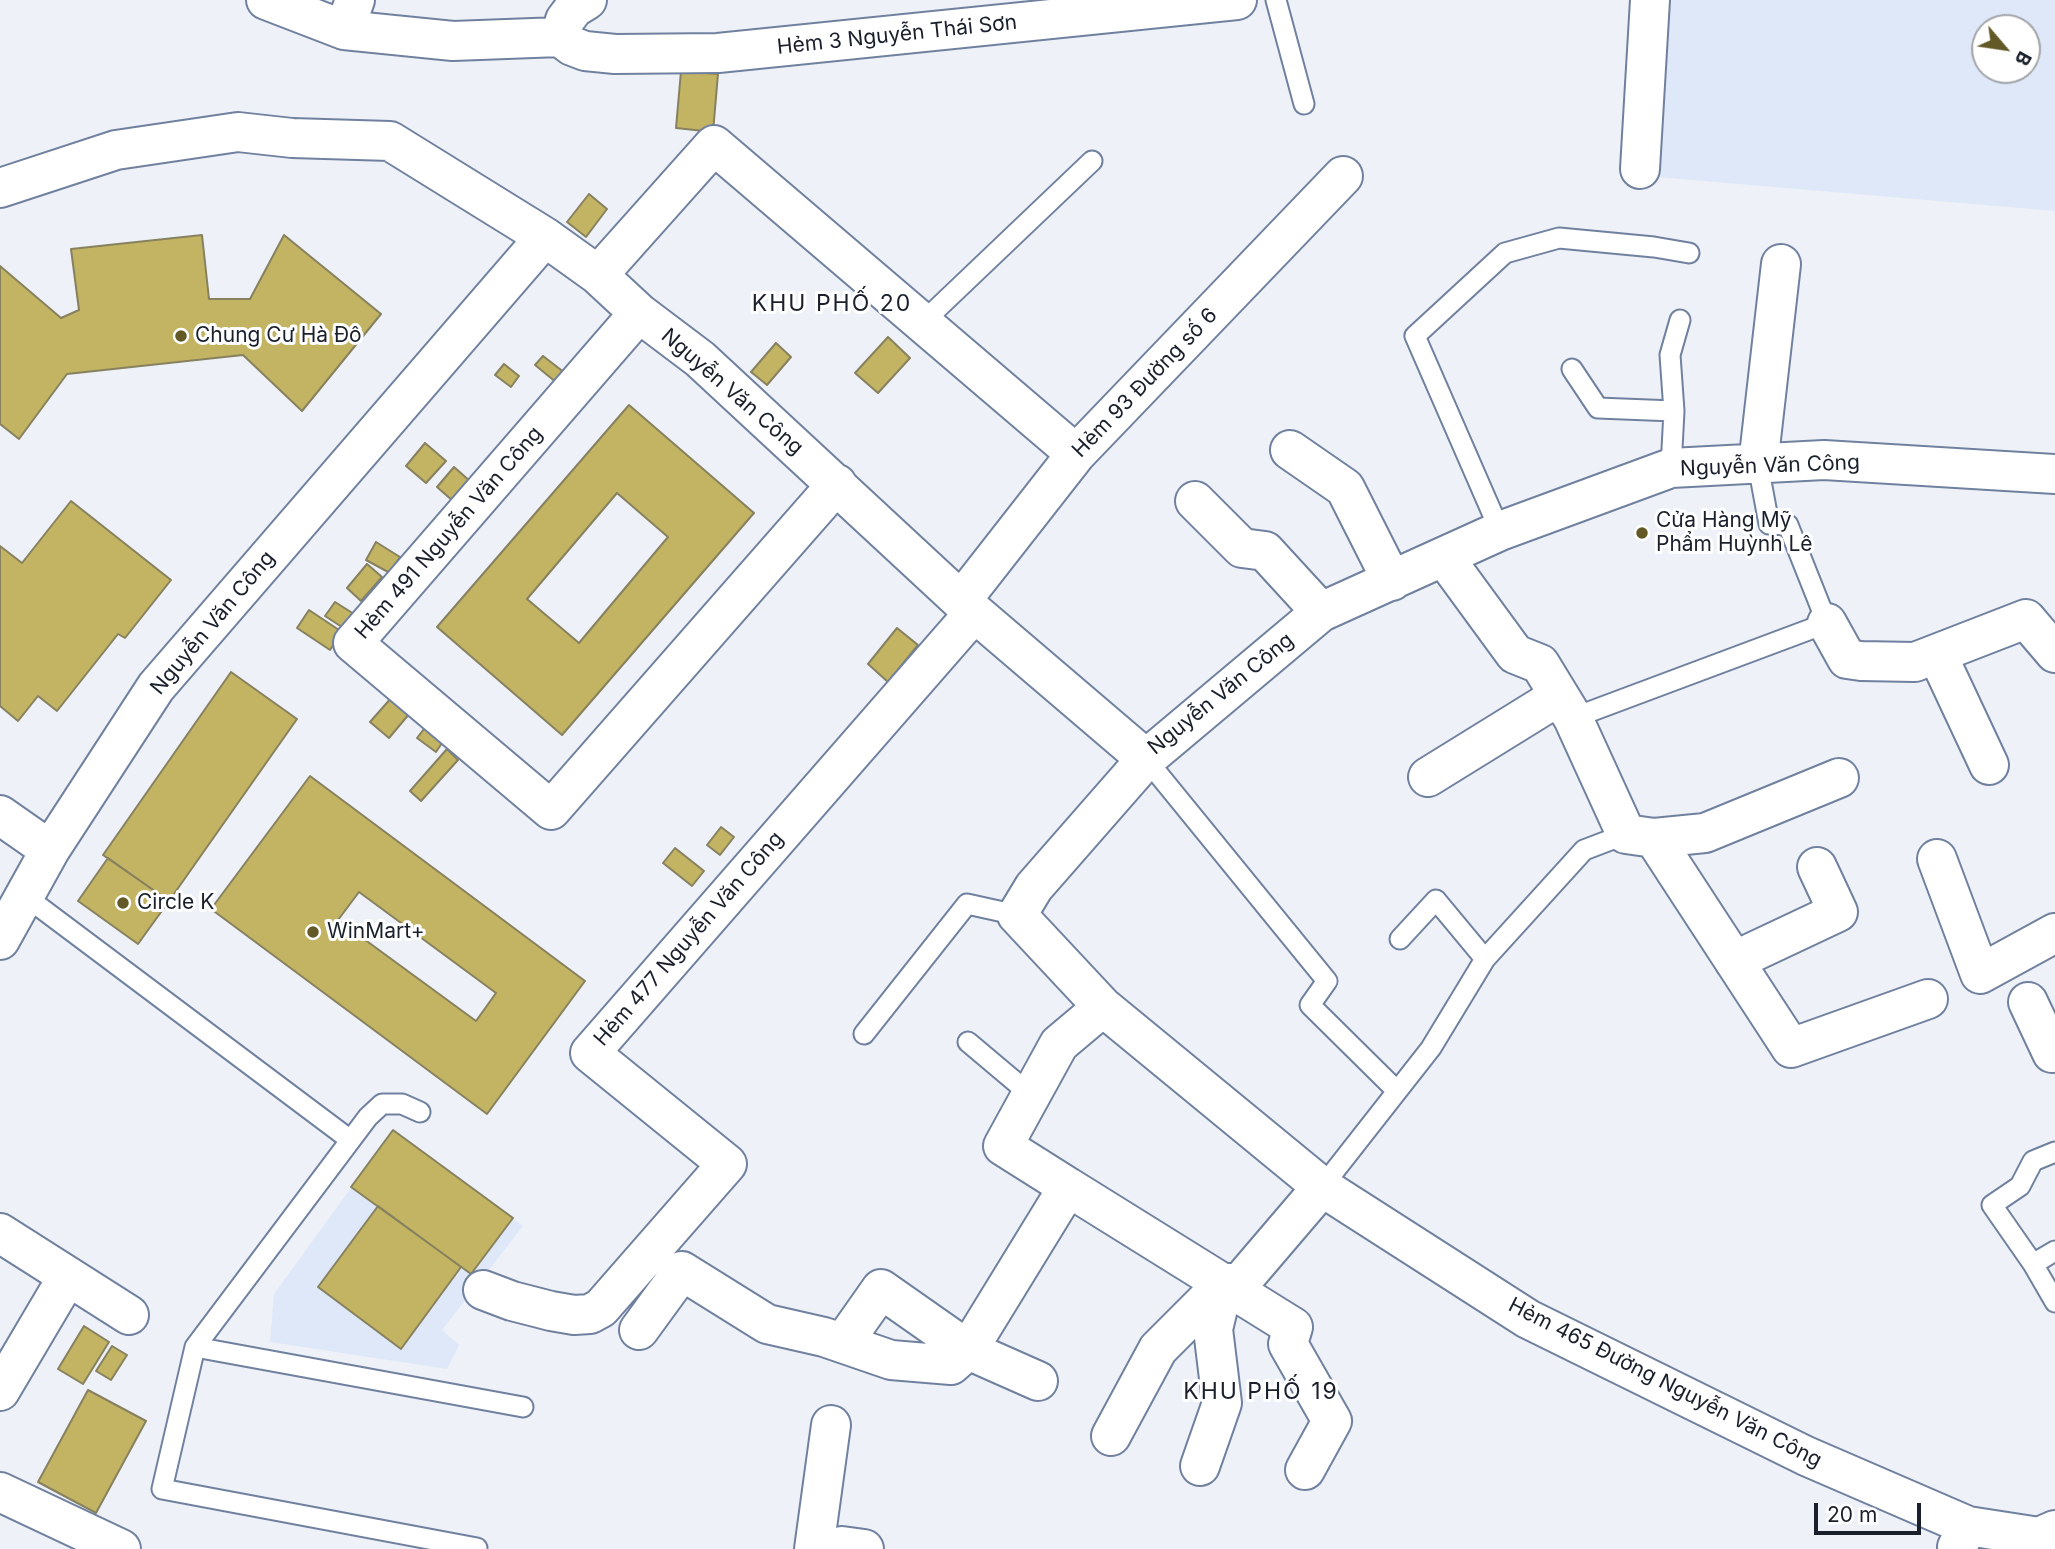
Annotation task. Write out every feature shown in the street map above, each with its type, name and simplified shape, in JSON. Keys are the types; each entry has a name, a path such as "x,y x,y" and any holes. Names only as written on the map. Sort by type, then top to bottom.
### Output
{"street":[{"path":"266,0 349,15 453,41 561,37 569,14 587,0"},
{"name":"Hẻm 3 Nguyễn Thái Sơn","path":"561,37 572,46 585,51 615,54 718,53 1237,0"},
{"path":"1640,169 1650,0"},
{"name":"Nguyễn Văn Công","path":"0,188 116,150 238,131 292,138 390,141 545,237 598,275 639,313 700,359 967,607 1146,759 1321,612 1500,531 1671,468 1824,460 2055,474"},
{"path":"598,275 714,145 1076,454"},
{"name":"Hẻm 93 Đường số 6","path":"967,607 1076,454 1343,176"},
{"name":"Nguyễn Văn Công","path":"0,940 50,850 156,687 545,237"},
{"path":"1758,465 1781,264"},
{"name":"Hẻm 491 Nguyễn Văn Công","path":"639,313 353,643 551,810 837,484"},
{"path":"1290,450 1345,488 1392,581"},
{"path":"1195,501 1242,548 1265,551 1321,612"},
{"path":"1444,557 1515,654 1540,664 1640,836 1734,961 1791,1048 1928,999"},
{"name":"Hẻm 477 Nguyễn Văn Công","path":"483,1290 551,1311 574,1315 590,1314 601,1308 727,1164 590,1054 967,607"},
{"path":"1827,623 1847,659 1915,662 2026,620 2055,653"},
{"path":"1937,654 1989,765"},
{"path":"1428,777 1566,707"},
{"path":"1017,915 1034,887 1146,759"},
{"path":"1640,836 1705,833 1839,778"},
{"path":"0,815 50,850"},
{"path":"1937,859 1980,974 2055,933"},
{"path":"1734,961 1838,912 1816,867"},
{"name":"Hẻm 465 Đường Nguyễn Văn Công","path":"1017,915 1103,1007 1322,1186 1528,1319 1806,1456 1960,1542 2039,1537 2055,1530"},
{"path":"2028,1002 2052,1053 2055,1052"},
{"path":"1103,1007 1059,1044 1003,1146 1293,1327 1288,1344 1332,1421 1305,1470"},
{"path":"1111,1436 1158,1349 1224,1283 1240,1283 1322,1186"},
{"path":"639,1330 682,1271 767,1324 824,1337 891,1360 951,1365 968,1350 1068,1187"},
{"path":"0,1233 129,1315"},
{"path":"0,1391 68,1276"},
{"path":"1200,1466 1222,1403 1213,1329 1224,1283"},
{"path":"844,1343 881,1289 968,1350 1038,1381"},
{"path":"814,1549 831,1425"},
{"path":"0,1492 121,1549"},
{"path":"832,1549 842,1546 864,1549"}],"lane":[{"path":"1276,0 1304,104"},
{"path":"923,322 1092,160"},
{"path":"1500,531 1415,336 1506,253 1559,238 1689,253"},
{"path":"1671,468 1674,411 1670,355 1679,320"},
{"path":"1572,369 1598,408 1674,411"},
{"path":"1566,707 1827,623 1788,525 1769,524 1758,465"},
{"path":"1146,759 1328,981 1310,1005 1397,1091"},
{"path":"1322,1186 1430,1048 1485,959 1584,850 1640,836"},
{"path":"25,896 349,1139"},
{"path":"1399,939 1436,900 1485,959"},
{"path":"864,1034 967,904 1017,915"},
{"path":"968,1042 1031,1095"},
{"path":"420,1112 402,1104 383,1104 368,1117 195,1348 162,1489 477,1548"},
{"path":"2055,1152 2033,1161 2020,1186 1992,1205 2055,1302"},
{"path":"2032,1264 2055,1251"},
{"path":"195,1348 523,1407"}],"shaded area":[{"path":"1668,0 2055,0 2055,211 1656,177"},
{"path":"393,1130 523,1226 442,1330 459,1345 447,1369 270,1342 274,1294"}],"building":[{"path":"681,71 718,74 713,132 676,128"},
{"path":"589,194 607,209 586,237 567,222"},
{"name":"Chung Cư Hà Đô","path":"202,235 209,299 250,299 284,235 381,314 302,411 243,355 67,374 19,439 0,424 0,266 61,318 79,310 71,249"},
{"path":"888,337 910,358 878,393 855,373"},
{"path":"776,343 791,357 767,385 751,372"},
{"path":"543,356 565,373 557,383 535,365"},
{"path":"504,364 519,376 511,387 495,375"},
{"path":"629,405 754,513 562,735 437,627","holes":["617,493 668,537 579,643 527,599"]},
{"path":"425,443 446,461 426,483 406,466"},
{"path":"454,467 471,482 454,502 437,487"},
{"path":"71,501 171,580 125,638 118,634 57,711 38,696 18,721 0,706 0,546 22,563"},
{"path":"376,542 400,557 390,573 366,560"},
{"path":"367,564 382,577 361,601 347,588"},
{"path":"335,602 354,614 345,629 325,616"},
{"path":"309,610 342,632 330,650 297,628"},
{"path":"897,628 918,645 888,682 868,664"},
{"path":"231,672 297,719 169,901 103,855"},
{"path":"392,697 410,713 389,738 370,722"},
{"path":"430,721 448,734 436,752 417,738"},
{"path":"447,749 458,760 421,801 410,791"},
{"path":"310,776 585,981 487,1114 211,909","holes":["359,892 496,993 476,1021 338,920"]},
{"path":"721,827 734,837 720,855 707,845"},
{"path":"675,848 704,871 692,886 663,863"},
{"path":"108,858 169,901 138,944 78,901"},
{"path":"393,1130 513,1218 471,1274 351,1187"},
{"path":"378,1206 461,1267 401,1349 318,1287"},
{"path":"84,1326 109,1342 83,1384 58,1369"},
{"path":"112,1346 127,1355 111,1380 96,1371"},
{"path":"88,1390 146,1421 96,1513 38,1482"}],"place":[{"name":"Chung Cư Hà Đô","path":"181,336"},
{"name":"Cửa Hàng Mỹ Phẩm Huỳnh Lê","path":"1642,533"},
{"name":"Circle K","path":"123,903"},
{"name":"WinMart+","path":"313,932"}],"district":[{"name":"KHU PHỐ 20","path":"832,304"},
{"name":"KHU PHỐ 19","path":"1261,1392"}]}
